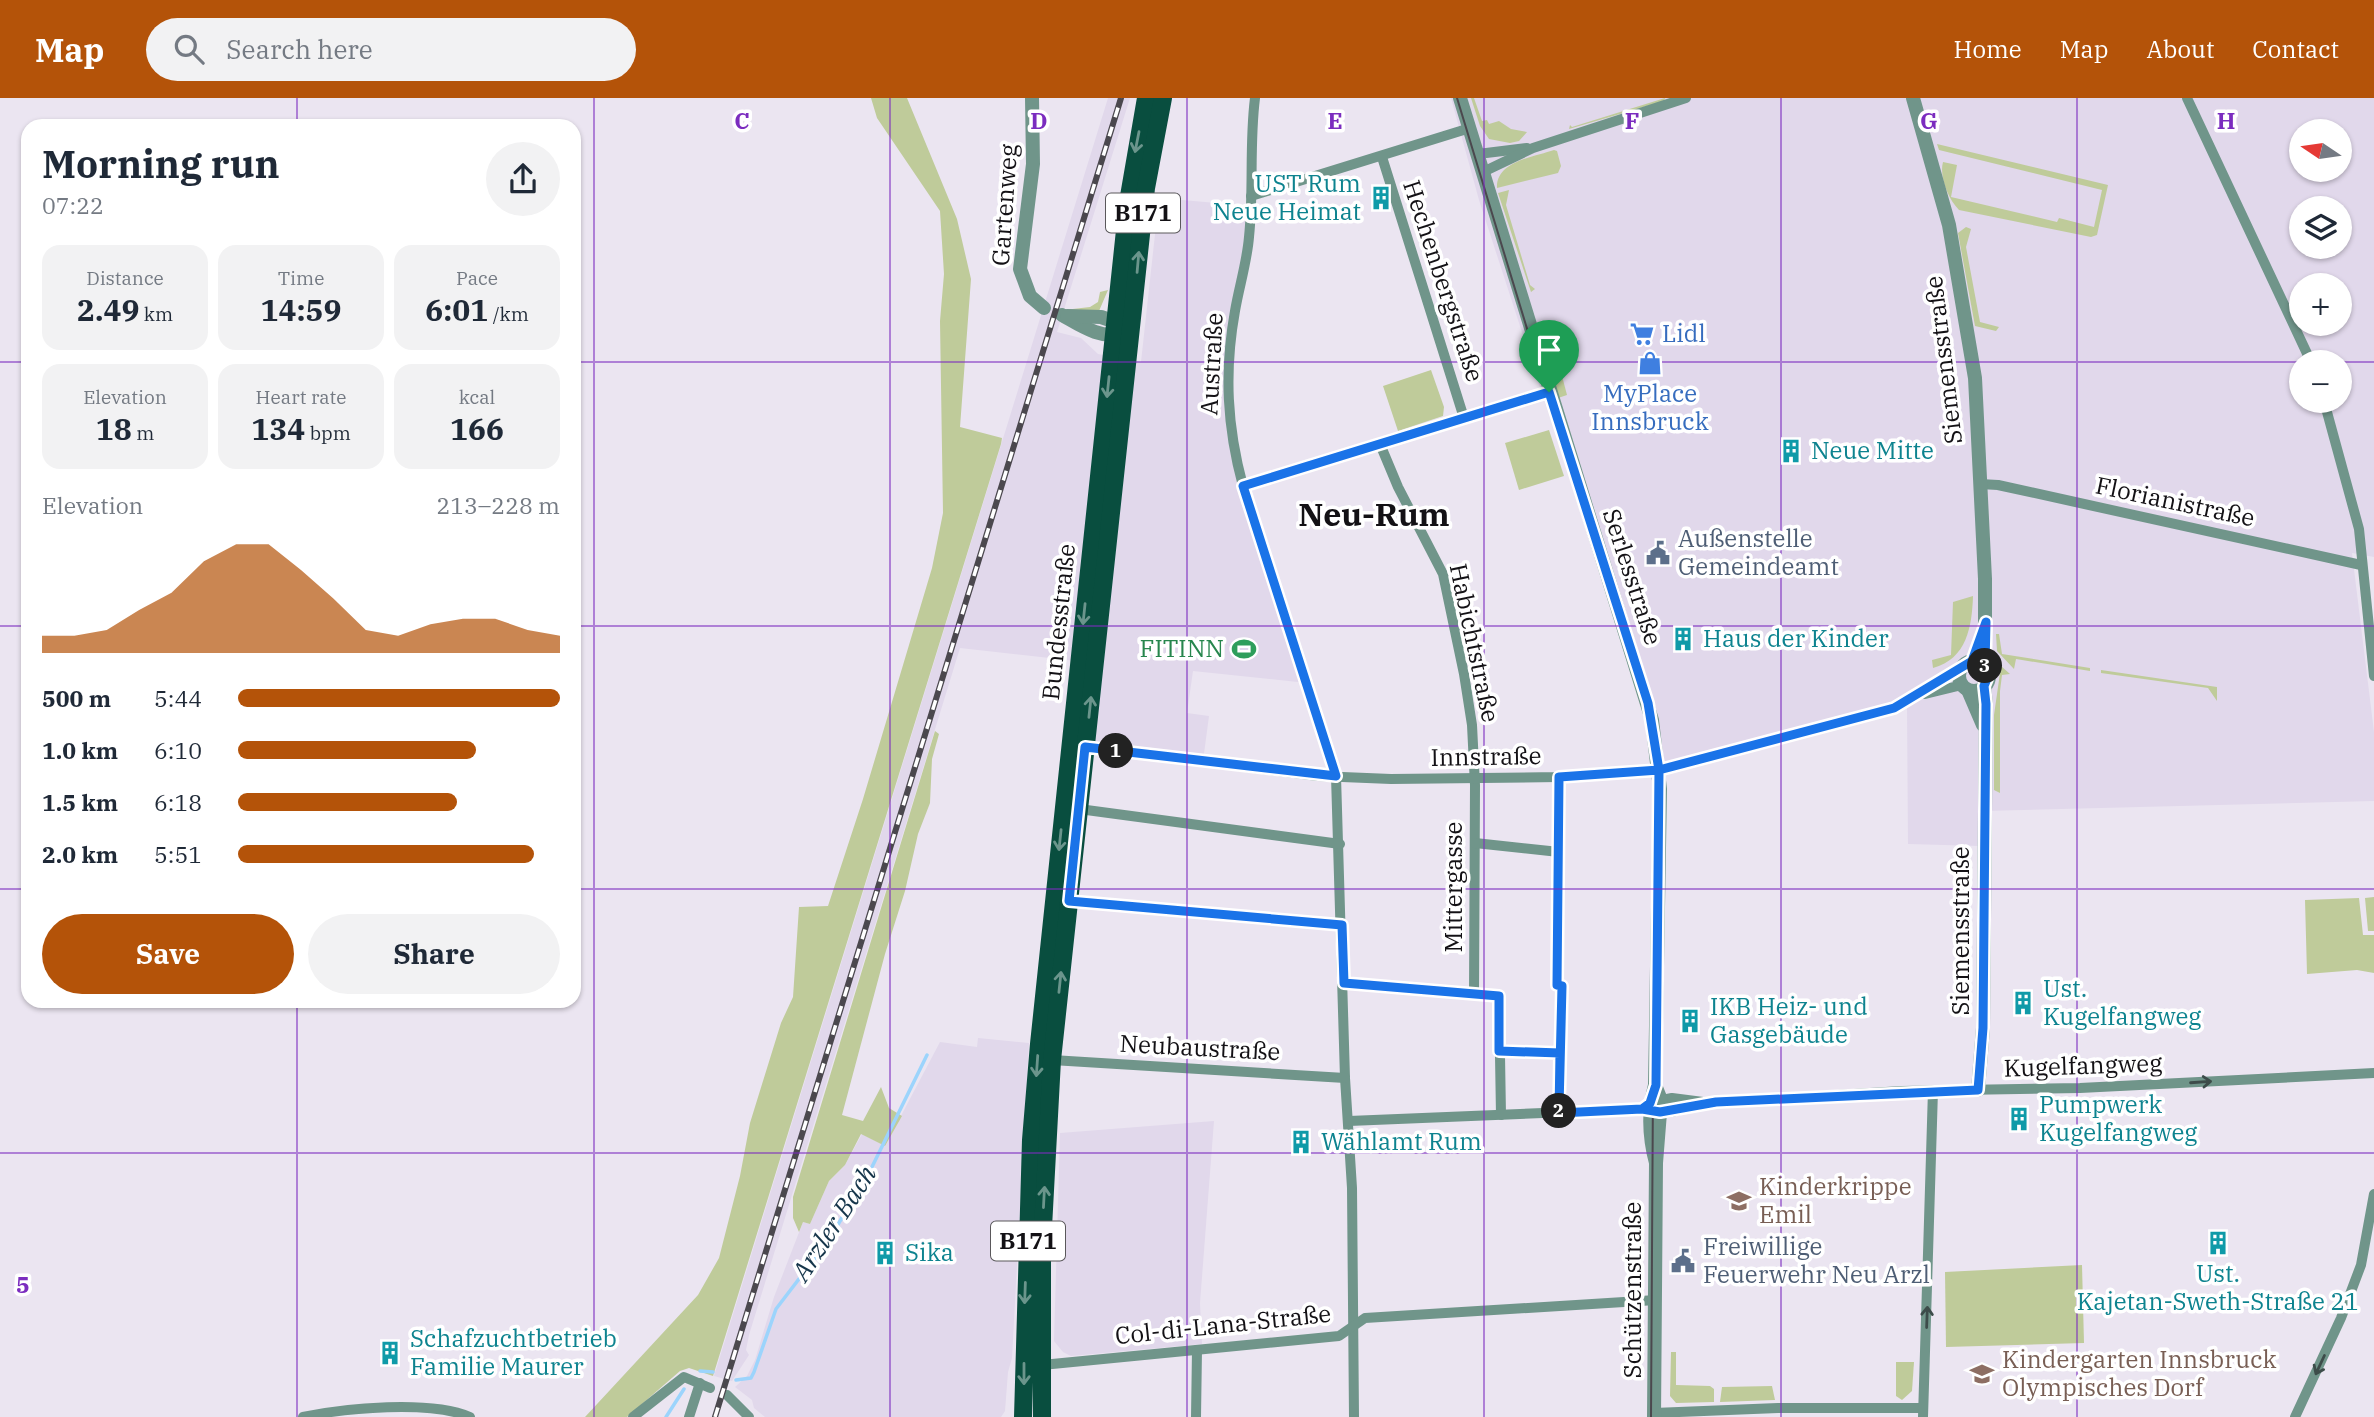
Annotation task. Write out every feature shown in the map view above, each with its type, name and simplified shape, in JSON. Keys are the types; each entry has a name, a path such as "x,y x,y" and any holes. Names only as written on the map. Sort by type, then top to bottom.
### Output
{"main road":[{"name":"Bundesstraße","path":"1039,1150 1039,1044 1133,160 1146,98"},
{"name":"Bundesstraße","path":"1039,1150 1052,1060 1146,188 1163,98"},
{"name":"B171","path":"1039,1150 1042,1417"},
{"name":"B171","path":"1023,1417 1039,1150"}],"street":[{"name":"Gartenweg","path":"1032,98 1033,164 1020,270 1030,296 1044,308"},
{"name":"Austraße","path":"1255,98 1250,143 1249,240 1234,319 1227,381 1231,442 1336,776 1345,1078 1349,1121 1354,1417"},
{"name":"Serlesstraße","path":"1460,98 1549,392 1648,703 1659,770 1656,1085 1653,1107"},
{"path":"1483,172 1533,148 1686,98"},
{"name":"Siemensstraße","path":"1913,98 1947,215 1975,378 1986,622 1972,665 1959,678 1985,730"},
{"path":"2187,98 2305,350"},
{"path":"1251,196 1470,128"},
{"path":"1478,154 1533,148"},
{"name":"Hechenbergstraße","path":"1382,157 1464,418"},
{"path":"1114,328 1131,330"},
{"path":"1243,486 1549,392"},
{"path":"2327,413 2360,529 2361,565 2374,676"},
{"name":"Habichtstraße","path":"1380,444 1398,487 1443,574 1472,724 1475,779"},
{"name":"Florianistraße","path":"1980,484 1998,485 2361,565"},
{"name":"Siemensstraße","path":"1972,665 1989,674 1984,686 1983,1028 1978,1090"},
{"name":"Innstraße","path":"1085,747 1336,776 1475,779 1559,777 1659,770 1894,708 1919,695 1941,678 1972,665"},
{"path":"1965,687 1984,686"},
{"name":"Innstraße","path":"1919,695 1965,687"},
{"path":"1559,777 1557,985 1562,986 1559,1113"},
{"name":"Mittergasse","path":"1474,995 1475,779"},
{"path":"1079,809 1340,844"},
{"path":"1475,843 1559,852"},
{"path":"1069,901 1342,925"},
{"path":"1344,983 1499,996 1501,1115"},
{"path":"1499,1051 1560,1053"},
{"name":"Neubaustraße","path":"1052,1060 1345,1078"},
{"name":"Kugelfangweg","path":"1349,1121 1559,1113 1933,1090 2104,1087 2373,1076"},
{"path":"1654,1415 1778,1408 1923,1412 1933,1090"},
{"name":"Schützenstraße","path":"1653,1107 1656,1163 1654,1415"},
{"path":"2295,1417 2341,1318 2361,1265 2374,1194"},
{"name":"Col-di-Lana-Straße","path":"1042,1365 1339,1336 1365,1318 1656,1300"},
{"path":"1196,1417 1197,1350"},
{"path":"633,1417 684,1377 705,1385 689,1417"},
{"path":"727,1395 749,1417"},
{"path":"303,1417 334,1411 428,1408 470,1417"}],"shaded area":[{"path":"1108,98 1130,98 1057,332 1081,338 1098,354 1141,362 1159,198 1251,206 1229,347 1231,442 1307,683 1193,671 1187,713 1209,716 1203,761 1077,746 1086,662 960,648 749,1335 746,1350 749,1355 732,1381 714,1376"},
{"path":"1451,98 2374,98 2374,557 2352,553 2374,732 2374,801 1982,811 1980,846 1908,844 1907,707 1659,770 1640,695 1479,200"},
{"path":"978,1038 1029,1043 1012,1358 1008,1372 1005,1411 1001,1417 765,1417 754,1408 752,1400 735,1387 747,1376 755,1360 774,1297 803,1222 810,1224 829,1181 845,1165 862,1134 885,1146 940,1042 977,1047"},
{"path":"1214,1121 1200,1303 1202,1344 1071,1356 1063,1352 1054,1341 1060,1133"}],"green space":[{"path":"871,98 907,98 957,219 971,279 960,427 1002,438 1001,444 713,1376 689,1368 680,1371 627,1417 585,1417 698,1295 719,1258 740,1176 750,1123 781,1023 793,997 799,907 828,906 932,568 943,513 940,321 944,274 940,211 877,118"},
{"path":"1471,98 1474,98 1482,121 1487,120 1489,124 1499,121 1511,129 1527,132 1519,141 1510,143 1489,139 1480,126"},
{"path":"1665,98 1664,101 1569,129 1570,125 1572,127"},
{"path":"1937,144 2108,185 2097,235 2091,237 1959,210 1951,200 1945,187 1943,162 1957,165 1951,197 2057,222 2059,218 2094,227 2102,190 1939,150"},
{"path":"1557,151 1561,166 1558,173 1497,188 1498,179 1509,166"},
{"path":"1509,190 1506,205 1530,285 1535,289 1531,292 1498,193"},
{"path":"1966,227 1971,229 1966,247 1980,322 1999,327 1996,331 1975,326 1958,233"},
{"path":"1108,290 1099,311 1064,310 1090,307 1098,302 1100,292"},
{"path":"1556,353 1567,395 1558,398 1546,356"},
{"path":"1431,370 1444,407 1443,416 1398,431 1383,386"},
{"path":"1549,430 1564,476 1519,490 1505,443"},
{"path":"1973,596 1969,630 1960,649 1944,664 1933,668 1932,660 1951,655 1953,602"},
{"path":"1996,634 1999,634 2002,654 2090,668 2090,671 2016,659 2014,669 1997,651"},
{"path":"2001,666 2010,674 2002,675 2000,691 2000,793 1994,790 1994,715"},
{"path":"2101,670 2217,687 2217,701 2208,688 2101,673"},
{"path":"935,731 939,734 932,759 930,803 918,834 905,891 885,954 842,1115 863,1121 881,1087 889,1108 902,1116 885,1146 861,1134 845,1165 829,1181 810,1224 803,1222 799,1232 793,1218 793,1197"},
{"path":"2374,897 2374,931 2368,931 2365,898"},
{"path":"2359,898 2363,935 2374,935 2374,973 2357,970 2307,974 2305,900"},
{"path":"2082,1265 2084,1343 1946,1347 1945,1272"},
{"path":"1671,1352 1676,1352 1676,1385 1710,1386 1714,1389 1714,1402 1676,1403 1670,1396"},
{"path":"1896,1362 1914,1362 1912,1391 1902,1400 1896,1396"},
{"path":"1772,1386 1775,1400 1720,1402 1722,1387"}],"waterway":[{"name":"Arzler Bach","path":"736,1380 751,1378 776,1309 828,1241 869,1173 927,1055"},
{"name":"Arzler Bach","path":"700,1371 713,1372"},
{"name":"Arzler Bach","path":"666,1417 684,1389"}],"tram line":[{"path":"1457,98 1576,490 1645,703 1655,753 1651,1417"}],"railway":[{"path":"715,1417 1121,98"}],"place":[{"name":"UST Rum Neue Heimat","path":"1381,198"},
{"name":"Lidl","path":"1642,334"},
{"name":"MyPlace Innsbruck","path":"1650,363"},
{"name":"Neue Mitte","path":"1791,451"},
{"name":"Außenstelle Gemeindeamt","path":"1658,553"},
{"name":"Haus der Kinder","path":"1683,639"},
{"name":"FITINN","path":"1244,649"},
{"name":"Ust. Kugelfangweg","path":"2023,1003"},
{"name":"IKB Heiz- und Gasgebäude","path":"1690,1021"},
{"name":"Pumpwerk Kugelfangweg","path":"2019,1119"},
{"name":"Wählamt Rum","path":"1301,1142"},
{"name":"Kinderkrippe Emil","path":"1739,1201"},
{"name":"Ust. Kajetan-Sweth-Straße 21","path":"2218,1243"},
{"name":"Sika","path":"885,1253"},
{"name":"Freiwillige Feuerwehr Neu Arzl","path":"1683,1261"},
{"name":"Schafzuchtbetrieb Familie Maurer","path":"390,1353"},
{"name":"Kindergarten Innsbruck Olympisches Dorf","path":"1982,1374"}],"district":[{"name":"Neu-Rum","path":"1374,515"}],"route":[{"path":"1549,392 1243,486 1336,776 1085,747 1069,901 1342,925 1344,983 1499,996 1499,1051 1560,1053 1559,1113 1642,1109 1650,1103 1656,1085 1659,770 1677,768 1894,708 1972,661 1986,622 1985,666 1989,674 1984,686 1983,1028 1978,1090 1902,1091 1709,1102 1672,1112 1650,1113 1642,1109 1611,1110 1559,1113 1562,986 1557,985 1559,777 1659,770 1648,703 1549,392"}]}
